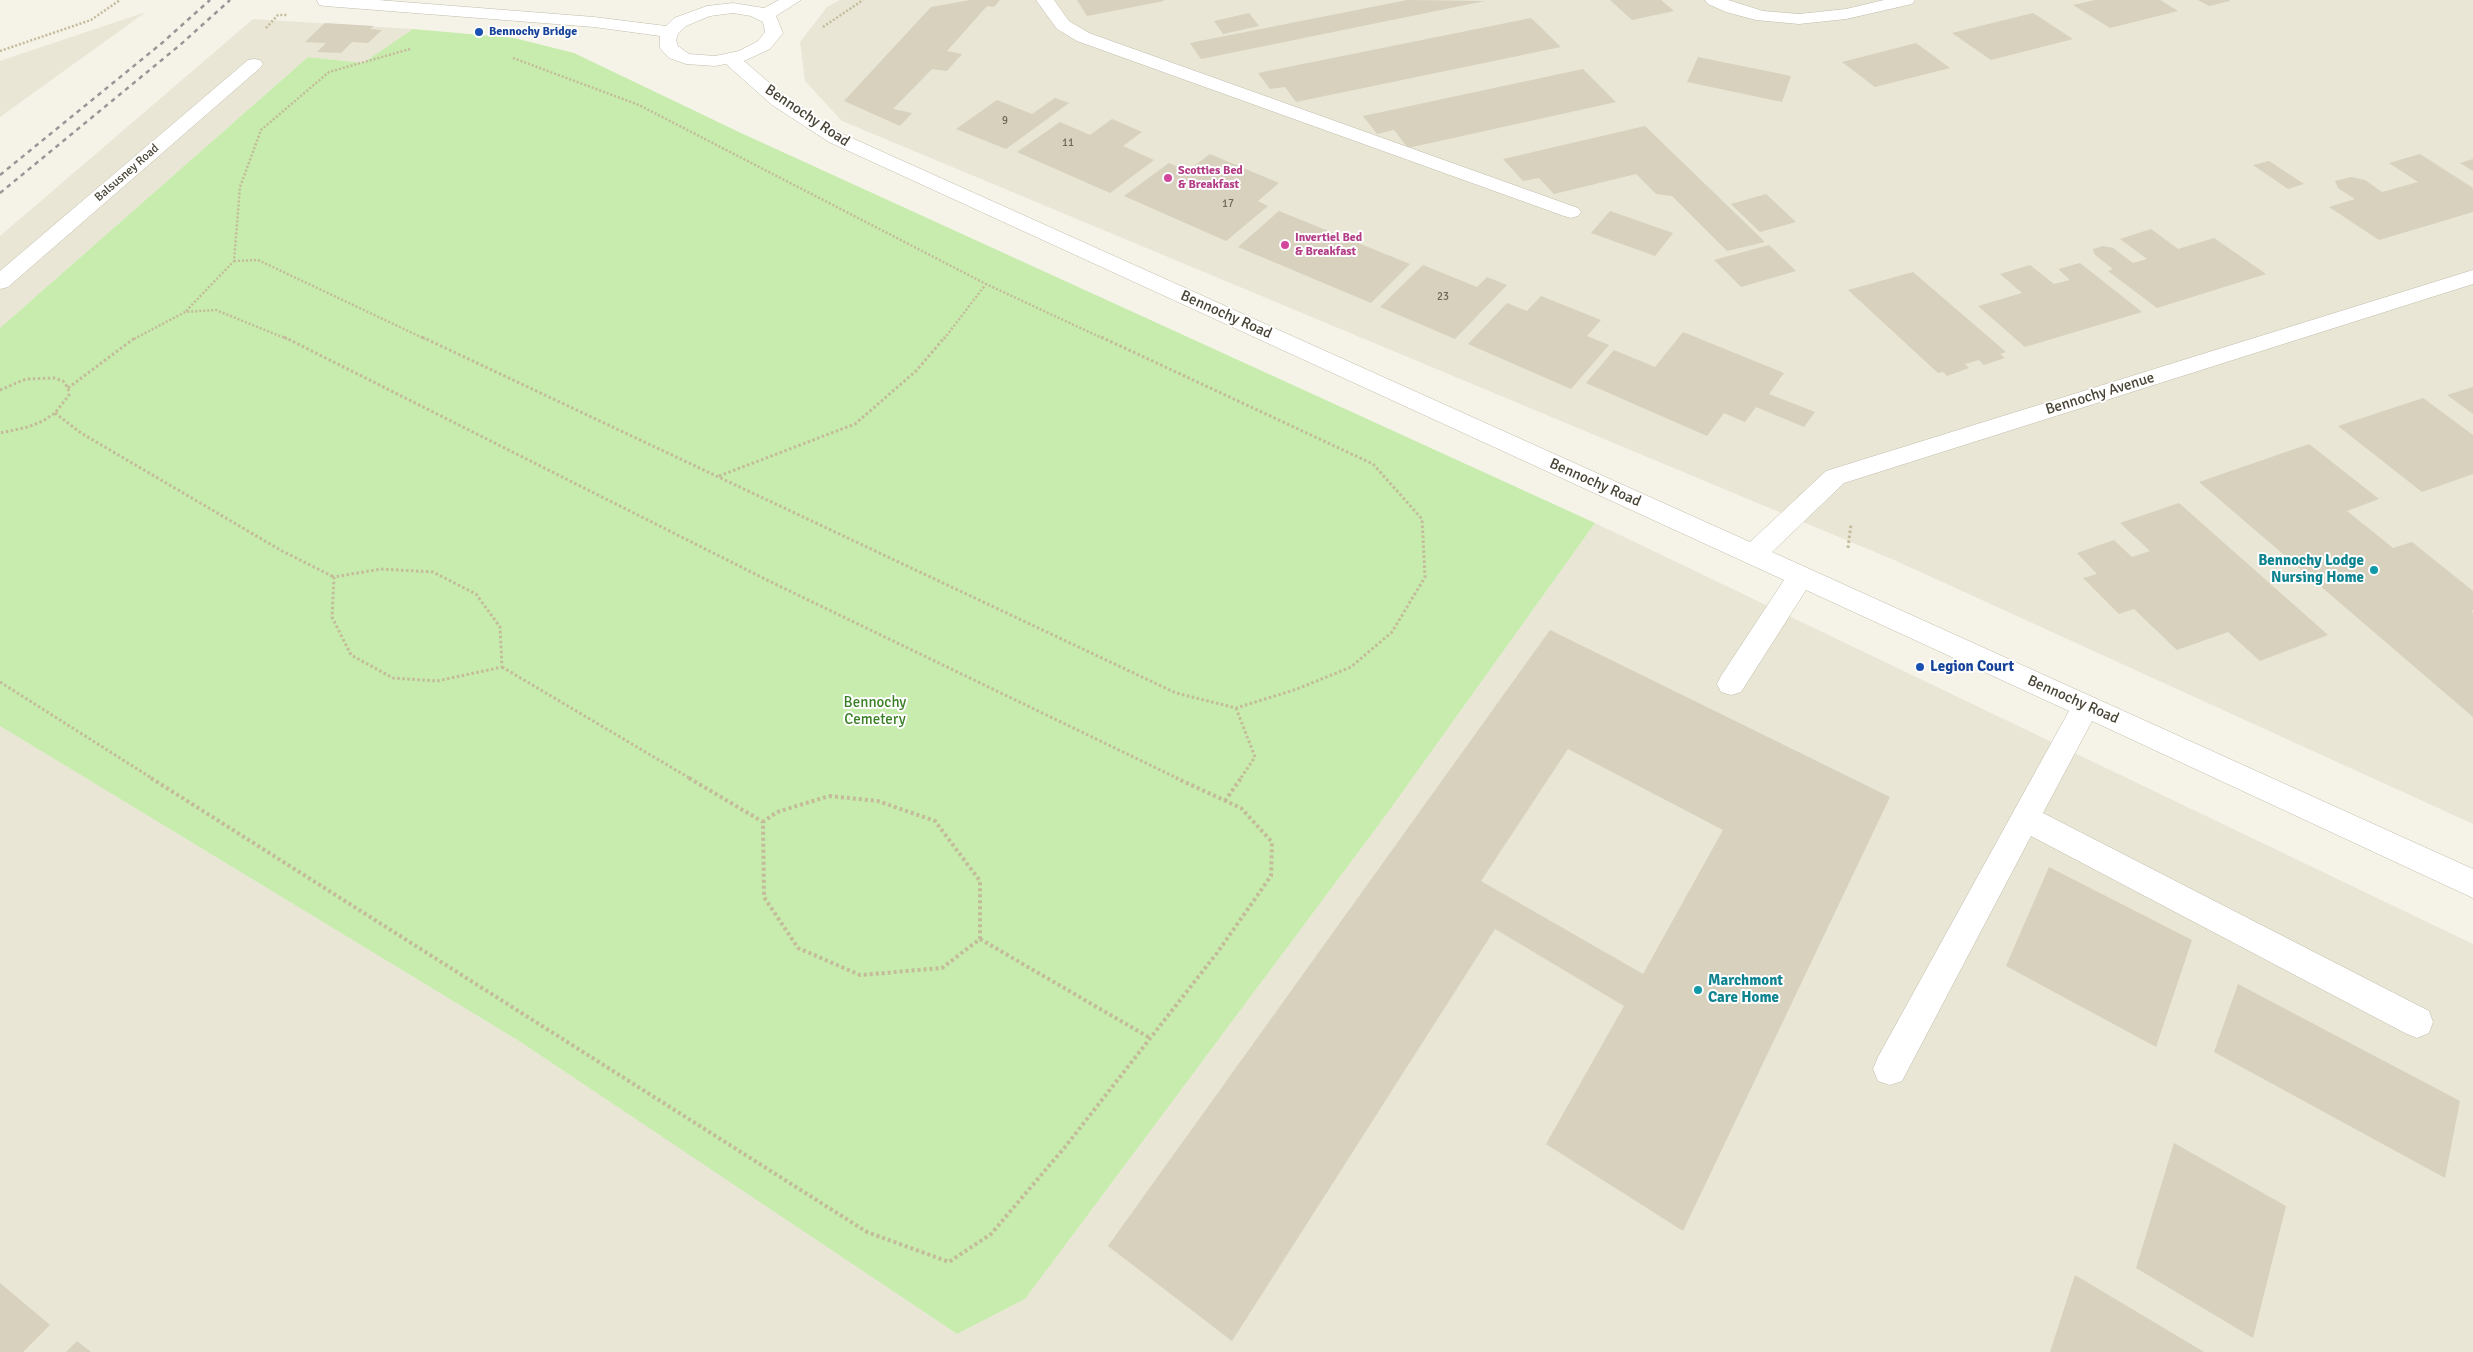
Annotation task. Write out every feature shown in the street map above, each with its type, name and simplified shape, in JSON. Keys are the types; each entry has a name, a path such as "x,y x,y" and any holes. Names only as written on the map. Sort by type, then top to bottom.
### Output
{"street":[{"path":"765,16 792,0"},
{"path":"1045,0 1063,25 1083,36 1571,212"},
{"path":"1714,0 1732,8 1762,16 1799,19 1846,14 1906,0"},
{"path":"325,1 594,22 670,32"},
{"path":"746,9 765,16 774,26 770,39 755,51 715,62 686,59 675,54 669,48 667,40 670,32 688,18 714,10 746,9"},
{"name":"Bennochy Road","path":"731,59 779,101 836,138 2441,867 2473,884"},
{"name":"Balsusney Road","path":"0,282 254,64"},
{"name":"Bennochy Avenue","path":"1753,554 1835,477 2473,277"},
{"path":"1731,684 1801,576"},
{"path":"1890,1069 2086,706"},
{"path":"2025,818 2417,1022"}],"path":[{"path":"0,51 92,20 120,0"},
{"path":"254,64 249,47 278,15 313,16 325,1"},
{"path":"68,388 138,336 185,312 234,261 240,187 261,130 329,72 412,48"},
{"path":"234,261 258,260 1176,693 1236,708 1297,689 1351,667 1392,632 1425,577 1422,518 1373,464 986,284 639,105 508,56"},
{"path":"719,476 855,424 916,372 986,284"},
{"path":"0,682 867,1232 949,1262 991,1234 1064,1148 1217,953 1271,876 1272,842 1241,808 1107,746 789,590 290,340 216,310 185,312"},
{"path":"0,390 26,379 41,377 64,382 68,388 69,395 55,413 28,428 0,433"},
{"path":"55,413 81,434 257,537 334,577 382,569 433,572 476,594 500,626 502,667"},
{"path":"1848,550 1852,521"},
{"path":"334,577 332,618 351,655 392,678 437,681 502,667 763,822"},
{"path":"1225,801 1255,757 1249,737 1236,708"},
{"path":"763,822 777,812 829,796 878,801 935,821 980,881 980,939"},
{"path":"763,822 764,897 798,948 860,975 942,968 980,939"},
{"path":"980,939 1150,1038"}],"shaded area":[{"path":"840,0 2473,0 2473,824 1894,560 842,121 805,81 800,42 827,7"},
{"path":"146,12 0,117 0,61"},
{"path":"253,19 413,29 363,63 308,57 0,328 0,236"},
{"path":"1595,523 2473,944 2473,1352 0,1352 0,726 519,1041 957,1334 1025,1299 1386,815"}],"green space":[{"name":"Bennochy Cemetery","path":"413,29 514,38 574,53 741,133 1595,523 1386,815 1025,1299 957,1334 519,1041 0,726 0,328 308,57 363,63"}],"building":[{"path":"970,0 1000,0 994,7 987,6 947,51 962,54 947,71 932,69 893,109 912,113 900,126 844,101 931,7"},
{"path":"1077,0 1163,0 1164,1 1087,16"},
{"path":"1407,0 1485,1 1201,59 1190,43"},
{"path":"1610,0 1661,0 1674,11 1632,20"},
{"path":"2095,0 2160,0 2178,11 2110,28 2073,5"},
{"path":"2198,0 2229,0 2230,1 2209,6"},
{"path":"1249,13 1259,26 1223,34 1214,21"},
{"path":"2033,13 2073,39 1991,60 1952,33"},
{"path":"1531,18 1561,47 1296,102 1285,87 1270,89 1258,73"},
{"path":"325,23 374,26 370,29 382,30 368,43 352,42 341,53 317,52 326,43 305,42"},
{"path":"1916,43 1950,68 1875,87 1842,62"},
{"path":"1698,57 1791,76 1782,102 1687,82"},
{"path":"1583,69 1616,102 1408,148 1394,130 1377,134 1363,116"},
{"path":"1055,98 1069,103 1006,149 956,129 997,100 1032,114"},
{"path":"1112,119 1142,132 1123,146 1154,160 1110,193 1017,152 1060,122 1090,135"},
{"path":"1645,126 1765,242 1727,251 1672,196 1656,194 1636,174 1554,194 1539,178 1523,181 1503,159"},
{"path":"1210,154 1279,183 1258,201 1268,206 1226,241 1124,196 1169,163 1187,171"},
{"path":"2420,154 2473,188 2473,212 2379,240 2329,207 2355,199 2338,188 2335,181 2351,177 2365,180 2382,192 2418,182 2389,163"},
{"path":"2473,159 2473,171 2460,163"},
{"path":"2269,161 2304,184 2288,189 2253,165"},
{"path":"1766,194 1796,222 1760,232 1731,204"},
{"path":"1279,211 1410,264 1371,303 1238,247"},
{"path":"1610,211 1673,233 1655,256 1591,233"},
{"path":"2151,229 2178,249 2214,238 2266,274 2157,308 2108,271 2113,269 2094,254 2093,249 2103,246 2113,248 2133,263 2147,259 2120,239"},
{"path":"1769,245 1796,271 1741,287 1714,260"},
{"path":"2080,263 2142,312 2025,347 1978,306 2022,293 2000,274 2030,265 2054,284 2070,280 2058,269"},
{"path":"1423,265 1477,287 1487,277 1507,285 1455,339 1380,307"},
{"path":"1913,272 2006,352 2000,354 2005,358 1984,365 1979,360 1965,364 1969,368 1947,376 1943,372 1938,373 1848,290"},
{"path":"1541,296 1601,320 1587,336 1609,345 1571,389 1468,344 1507,303 1527,311"},
{"path":"1683,332 1784,373 1769,394 1815,412 1804,427 1756,407 1745,422 1724,413 1707,436 1586,383 1614,350 1655,367"},
{"path":"2473,387 2473,414 2447,395"},
{"path":"2423,398 2473,435 2473,474 2422,492 2338,426"},
{"name":"Bennochy Lodge Nursing Home","path":"2309,444 2379,499 2347,511 2393,548 2412,542 2473,591 2473,610 2471,611 2473,613 2473,717 2199,482"},
{"path":"2179,503 2328,635 2260,661 2228,632 2177,650 2134,609 2119,614 2083,578 2097,574 2077,553 2114,540 2132,557 2150,551 2120,523"},
{"name":"Marchmont Care Home","path":"1550,630 1890,797 1683,1231 1546,1144 1624,1006 1495,929 1232,1341 1108,1246","holes":["1568,749 1723,830 1643,974 1481,881"]},
{"path":"2049,867 2192,940 2156,1047 2006,966"},
{"path":"2238,984 2460,1101 2445,1178 2214,1052"},
{"path":"2174,1143 2286,1206 2253,1338 2136,1268"},
{"path":"2075,1275 2204,1352 2050,1352"},
{"path":"0,1283 50,1325 23,1352 0,1352"},
{"path":"77,1341 91,1352 66,1352"}],"railway":[{"path":"0,175 162,43 210,0"},
{"path":"0,193 180,45 230,0"}],"place":[{"name":"Bennochy Bridge","path":"479,32"},
{"name":"Scotties Bed & Breakfast","path":"1168,178"},
{"name":"Invertiel Bed & Breakfast","path":"1285,245"},
{"name":"Bennochy Lodge Nursing Home","path":"2374,570"},
{"name":"Legion Court","path":"1920,667"},
{"name":"Marchmont Care Home","path":"1698,990"}]}
